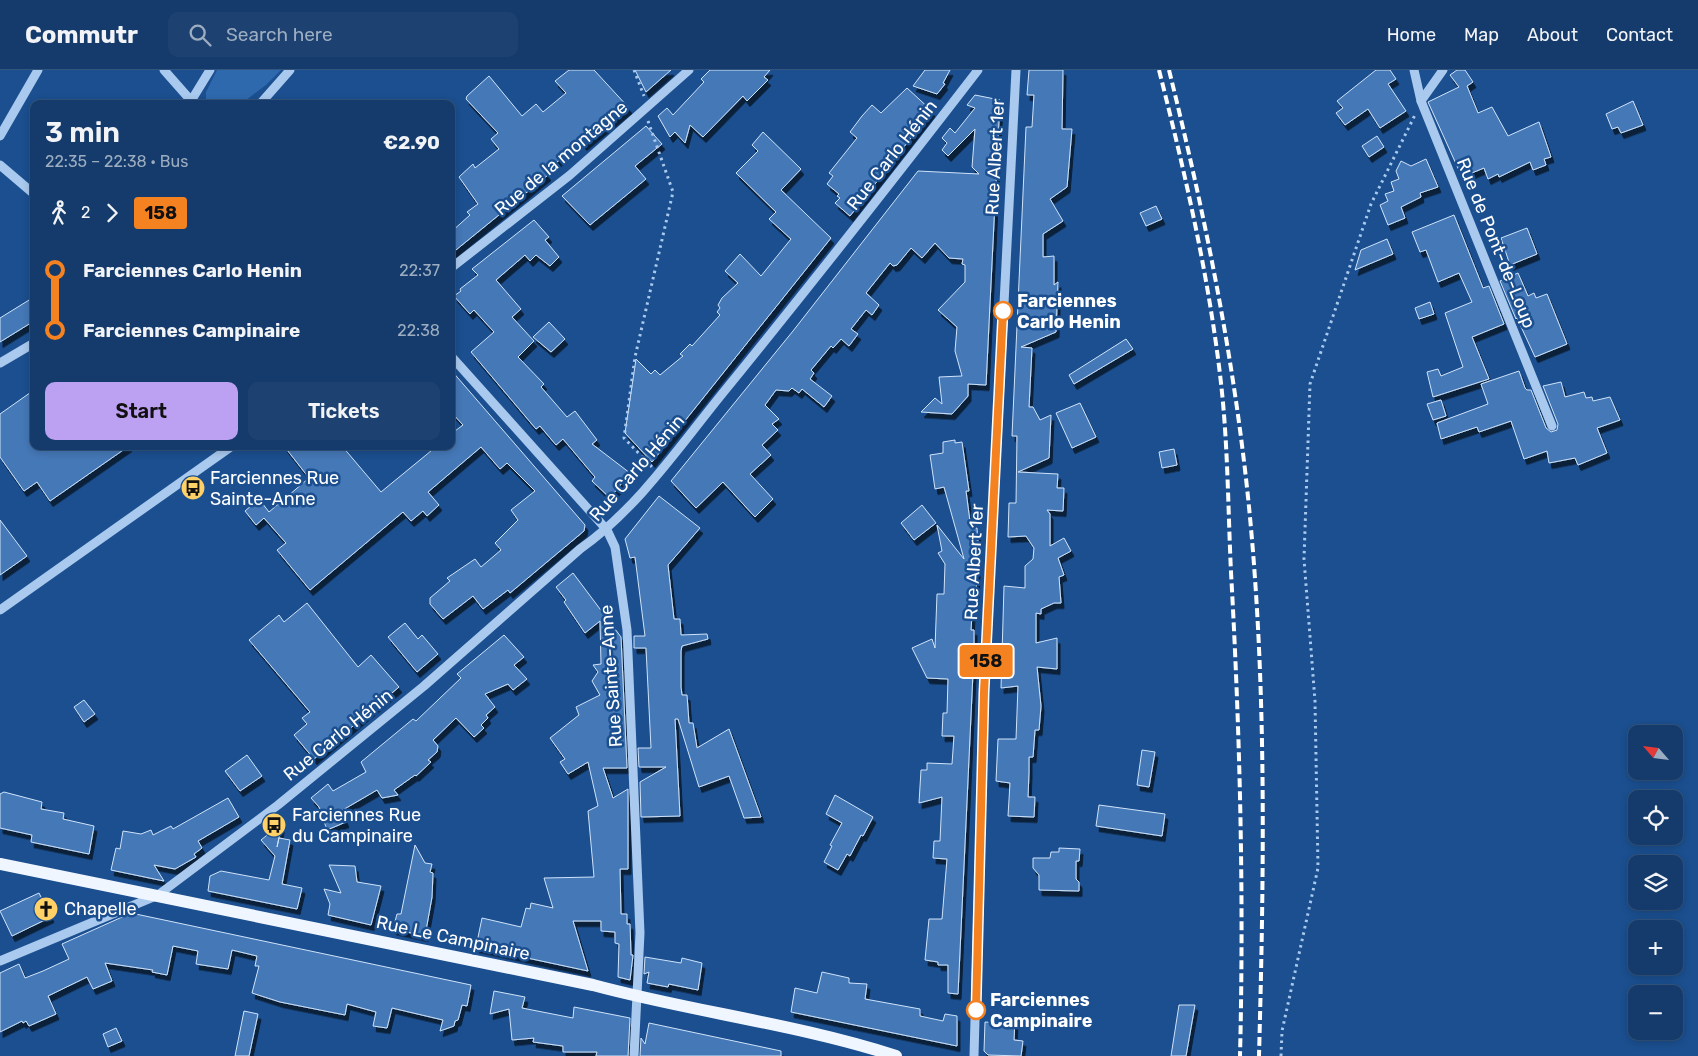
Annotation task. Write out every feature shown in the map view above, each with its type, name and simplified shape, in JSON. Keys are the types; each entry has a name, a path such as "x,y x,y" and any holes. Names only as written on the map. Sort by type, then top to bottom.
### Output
{"main road":[{"name":"Rue Le Campinaire","path":"0,864 592,985 637,997 859,1044 896,1056"}],"street":[{"path":"0,136 38,70"},
{"path":"164,70 191,100"},
{"path":"194,100 210,70"},
{"path":"264,100 290,70"},
{"name":"Rue de la montagne","path":"455,265 570,175 689,70"},
{"name":"Rue Carlo Hénin","path":"0,961 158,895 278,805 424,686 580,549 606,530 658,472 772,333 978,70"},
{"name":"Rue Albert 1er","path":"974,1056 985,682 1016,70"},
{"name":"Rue de Pont-de-Loup","path":"1414,70 1422,101 1552,426"},
{"path":"1422,101 1443,70"},
{"path":"0,165 30,191"},
{"path":"0,364 30,345"},
{"name":"Rue Sainte-Anne","path":"455,360 606,530 615,547 627,630 640,933 634,1056"},
{"path":"0,610 226,450"}],"path":[{"path":"634,70 649,106 648,123 673,192 635,357 624,438 658,472"},
{"path":"1281,1056 1282,1031 1318,868 1315,701 1304,559 1310,384 1344,289 1371,204 1422,101"}],"shaded area":[{"path":"217,70 281,70 266,85 246,100 206,100 206,92"}],"building":[{"path":"569,70 594,70 629,108 584,145 581,142 545,172 548,175 455,251 455,228 470,215 467,212 478,204 459,177 473,164 475,168 499,149 491,139 498,133 466,99 467,96 489,76 522,116 536,104 543,112 566,93 555,81"},
{"path":"635,70 671,70 646,92"},
{"path":"710,70 770,70 764,77 768,80 747,101 743,96 703,137 690,125 685,143 675,132 670,137 658,116 667,108 673,115 704,82 701,79"},
{"path":"925,70 950,70 943,83 945,84 937,94 913,86"},
{"path":"1029,70 1063,70 1062,129 1072,129 1067,187 1050,199 1063,221 1043,234 1043,257 1054,256 1054,285 1058,282 1056,332 1021,347 1032,348 1029,407 1033,407 1040,420 1051,415 1049,458 1018,472 1058,474 1057,488 1064,488 1063,511 1047,510 1050,514 1050,546 1064,538 1071,551 1058,558 1064,575 1059,577 1061,603 1054,603 1041,609 1041,614 1036,613 1036,643 1057,638 1057,669 1037,667 1041,706 1039,730 1035,730 1033,757 1029,757 1028,797 1035,797 1034,817 1008,816 1010,783 996,781 998,739 1016,739 1018,686 1001,688 1004,586 1025,588 1025,566 1033,559 1034,548 1026,536 1008,537 1009,503 1016,503 1017,436 1012,436 1026,127 1032,127 1034,95 1027,95"},
{"path":"1376,70 1390,70 1396,79 1388,84 1406,111 1380,128 1368,109 1345,125 1336,113 1343,108 1337,101"},
{"path":"1457,70 1465,70 1473,82 1467,86 1478,113 1492,107 1508,136 1539,122 1551,157 1544,159 1546,165 1533,170 1530,162 1499,177 1498,174 1488,179 1484,168 1462,177 1428,102 1459,87 1450,75"},
{"path":"907,88 932,111 850,216 835,203 840,198 837,196 839,194 827,184 833,176 829,173 857,138 850,132 872,105 881,113"},
{"path":"975,95 1000,100 986,385 968,384 968,396 952,414 921,412 935,398 942,404 939,377 962,376 955,351 957,327 938,310 965,282 965,265 962,264 963,259 949,258 935,243 922,258 911,248 897,265 893,266 890,263 866,293 879,305 872,315 866,310 851,329 858,334 849,346 841,339 833,348 831,346 811,370 814,373 810,379 832,396 824,407 802,389 799,393 792,388 789,391 776,390 765,405 779,419 772,424 778,430 762,445 771,455 750,474 773,499 755,517 723,482 696,508 671,481 793,331 918,171 979,174 972,167 975,129 948,156 942,150 947,143 942,138 950,128 955,133 975,108 967,105"},
{"path":"1633,101 1643,125 1621,133 1618,127 1612,129 1606,114"},
{"path":"646,126 662,144 635,166 646,179 590,225 562,196"},
{"path":"763,132 801,169 781,190 831,238 652,462 625,433 636,359 651,374 655,370 660,375 683,356 680,354 690,344 692,346 720,315 717,312 720,308 718,305 722,298 738,283 725,271 740,254 761,276 791,239 769,219 776,212 736,173 758,151 752,145"},
{"path":"1377,136 1384,147 1369,157 1362,146"},
{"path":"1426,159 1438,187 1420,193 1421,197 1401,207 1405,218 1388,225 1380,205 1388,201 1385,194 1394,191 1391,182 1399,179 1396,171 1401,161 1411,166"},
{"path":"1156,206 1162,219 1146,226 1140,213"},
{"path":"1454,215 1483,288 1489,286 1504,324 1472,337 1489,379 1433,397 1427,372 1438,369 1441,376 1463,367 1445,313 1472,302 1459,273 1438,282 1426,250 1420,252 1412,232"},
{"path":"534,220 549,237 545,240 559,257 550,266 536,255 530,261 525,255 496,280 521,309 512,317 534,341 518,357 544,384 541,387 567,417 575,411 597,440 592,444 630,473 610,498 592,481 595,477 563,439 556,445 540,426 536,429 471,352 494,332 474,310 470,314 455,297 461,291 460,289 478,275 472,269"},
{"path":"1527,228 1537,254 1510,265 1501,238"},
{"path":"1387,239 1393,254 1355,270 1361,250"},
{"path":"1518,273 1528,296 1534,293 1536,298 1547,294 1567,344 1535,357 1500,281"},
{"path":"30,299 30,323 0,342 0,318"},
{"path":"1430,302 1434,314 1419,319 1415,308"},
{"path":"549,322 565,339 551,352 533,337"},
{"path":"1126,339 1133,349 1074,384 1069,375"},
{"path":"1519,371 1525,388 1531,390 1546,428 1551,432 1557,430 1558,424 1543,386 1561,382 1565,397 1584,392 1586,398 1592,397 1593,401 1610,397 1620,420 1597,428 1607,453 1578,465 1575,458 1549,463 1547,451 1524,459 1511,421 1479,432 1477,427 1441,439 1437,423 1488,404 1481,384"},
{"path":"455,375 585,525 584,531 510,593 508,590 483,609 473,596 443,619 430,604 430,598 450,581 447,578 475,559 481,567 501,550 495,543 518,520 511,510 535,491 507,463 500,469 481,447 428,492 439,505 427,516 423,511 411,521 403,512 310,590 277,550 286,543 264,518 256,525 245,511 259,499 269,512 309,478 287,450 345,450 381,492 432,450 455,450 455,431 463,425 455,416"},
{"path":"30,393 30,450 123,450 50,501 37,482 24,491 0,457 0,414"},
{"path":"1441,400 1446,416 1433,420 1427,404"},
{"path":"1080,403 1096,437 1072,448 1056,413"},
{"path":"955,440 955,443 962,442 969,491 966,491 971,529 977,528 978,543 976,598 973,598 971,630 974,630 974,651 958,994 948,993 948,965 938,965 938,962 925,960 929,919 942,919 947,859 933,858 934,841 940,841 942,797 919,803 921,770 927,770 927,763 952,764 954,736 942,736 943,713 947,713 948,679 927,678 912,648 932,639 935,648 937,594 944,594 945,564 938,553 942,551 937,525 964,559 944,487 935,489 930,455 943,453 943,442"},
{"path":"1174,449 1177,465 1162,468 1159,452"},
{"path":"659,496 700,528 668,565 674,619 680,619 681,635 707,634 708,639 682,646 681,687 682,695 687,695 689,723 693,723 697,748 729,729 761,817 744,818 729,776 699,787 678,719 675,719 680,816 641,817 640,782 666,767 639,767 638,748 651,748 646,648 634,648 634,636 645,636 635,557 630,558 625,539"},
{"path":"922,505 936,523 914,540 901,523"},
{"path":"0,520 27,556 0,575"},
{"path":"573,573 621,637 627,768 603,768 613,798 628,789 628,869 620,869 621,914 627,914 627,924 630,924 631,955 633,955 630,980 618,977 619,944 615,943 615,932 601,931 601,921 573,921 588,971 476,947 482,918 521,927 526,908 530,909 531,903 553,908 544,878 594,877 588,811 598,806 588,762 568,774 560,762 565,759 550,738 579,715 576,707 600,695 592,681 598,672 593,665 601,664 600,621 585,633 564,602 566,600 556,587"},
{"path":"307,603 358,667 371,655 399,687 314,759 294,735 307,724 302,718 310,712 249,640 279,615 284,622"},
{"path":"405,623 418,639 422,635 438,654 417,672 388,637"},
{"path":"504,635 524,657 514,665 527,679 513,690 508,684 485,694 495,707 486,715 488,718 481,725 484,728 474,737 456,718 433,740 438,746 437,752 428,760 431,762 416,776 394,790 398,795 382,798 377,790 341,811 346,822 327,830 319,807 311,798 328,784 333,791 366,772 361,762 413,719 416,721 461,678 457,674"},
{"path":"84,700 95,714 84,722 74,707"},
{"path":"1142,750 1155,752 1149,787 1137,785"},
{"path":"247,755 262,776 240,791 225,771"},
{"path":"4,792 42,802 41,809 64,813 63,819 94,826 89,854 31,842 32,835 0,828 0,794"},
{"path":"835,795 873,817 850,856 847,854 838,870 824,862 832,846 830,845 842,823 826,814"},
{"path":"228,798 239,817 198,841 202,848 194,854 196,857 175,869 154,865 164,881 111,870 116,848 120,849 123,831 141,834 151,830 153,835 171,826 173,829"},
{"path":"1099,805 1165,814 1162,836 1096,826"},
{"path":"282,823 277,847 279,838 290,840 282,884 302,888 297,909 208,891 210,876 221,871 269,880 275,856 261,840"},
{"path":"415,845 425,863 432,864 430,872 433,873 432,897 425,936 393,929 397,914 401,914"},
{"path":"1059,848 1080,849 1079,861 1076,861 1076,879 1079,882 1079,891 1039,890 1039,875 1033,868 1033,858 1050,858 1051,852 1059,852"},
{"path":"329,865 355,866 357,882 381,886 371,925 328,915 330,904 324,889 341,893"},
{"path":"39,893 51,917 12,936 0,911"},
{"path":"131,913 471,985 467,1006 462,1005 458,1020 455,1021 454,1026 440,1031 443,1020 392,1008 387,1028 373,1026 376,1012 347,1004 345,1015 280,1002 252,993 259,966 255,966 257,956 232,950 228,969 196,964 198,951 173,946 167,975 152,972 153,970 105,963 112,981 93,989 87,977 48,996 56,1014 29,1026 26,1021 23,1023 22,1021 0,1032 0,973 19,964 25,978 43,971 69,959 62,944"},
{"path":"645,957 681,963 682,958 702,963 698,990 669,984 668,987 647,983 649,972 644,974"},
{"path":"822,972 849,978 849,983 867,984 865,999 920,1009 920,1016 943,1021 945,1014 957,1016 957,1046 791,1012 795,988 817,993"},
{"path":"494,991 525,997 522,1008 573,1018 574,1007 630,1018 628,1056 596,1056 597,1052 563,1052 563,1046 533,1042 534,1038 512,1040 509,1009 490,1014"},
{"path":"1179,1005 1195,1005 1186,1056 1171,1056"},
{"path":"244,1011 258,1014 249,1056 235,1056"},
{"path":"1015,1019 1014,1040 1023,1041 1021,1056 988,1055 984,1051 985,1022 1000,1023 1000,1020"},
{"path":"649,1023 781,1051 781,1056 640,1056 641,1038 645,1044"},
{"path":"116,1028 122,1041 108,1047 103,1034"}],"railway":[{"path":"1159,70 1187,186 1203,265 1216,343 1223,406 1239,753 1242,935 1240,1056"},
{"path":"1169,70 1194,176 1226,336 1248,497 1258,636 1263,776 1259,1056"}],"bus line":[{"name":"158","path":"976,1010 984,692 1003,311"}],"place":[{"name":"Farciennes Carlo Henin","path":"1003,311"},
{"name":"Farciennes Rue Sainte-Anne","path":"193,488"},
{"name":"Farciennes Rue du Campinaire","path":"274,825"},
{"name":"Chapelle","path":"46,909"},
{"name":"Farciennes Campinaire","path":"976,1010"}]}
